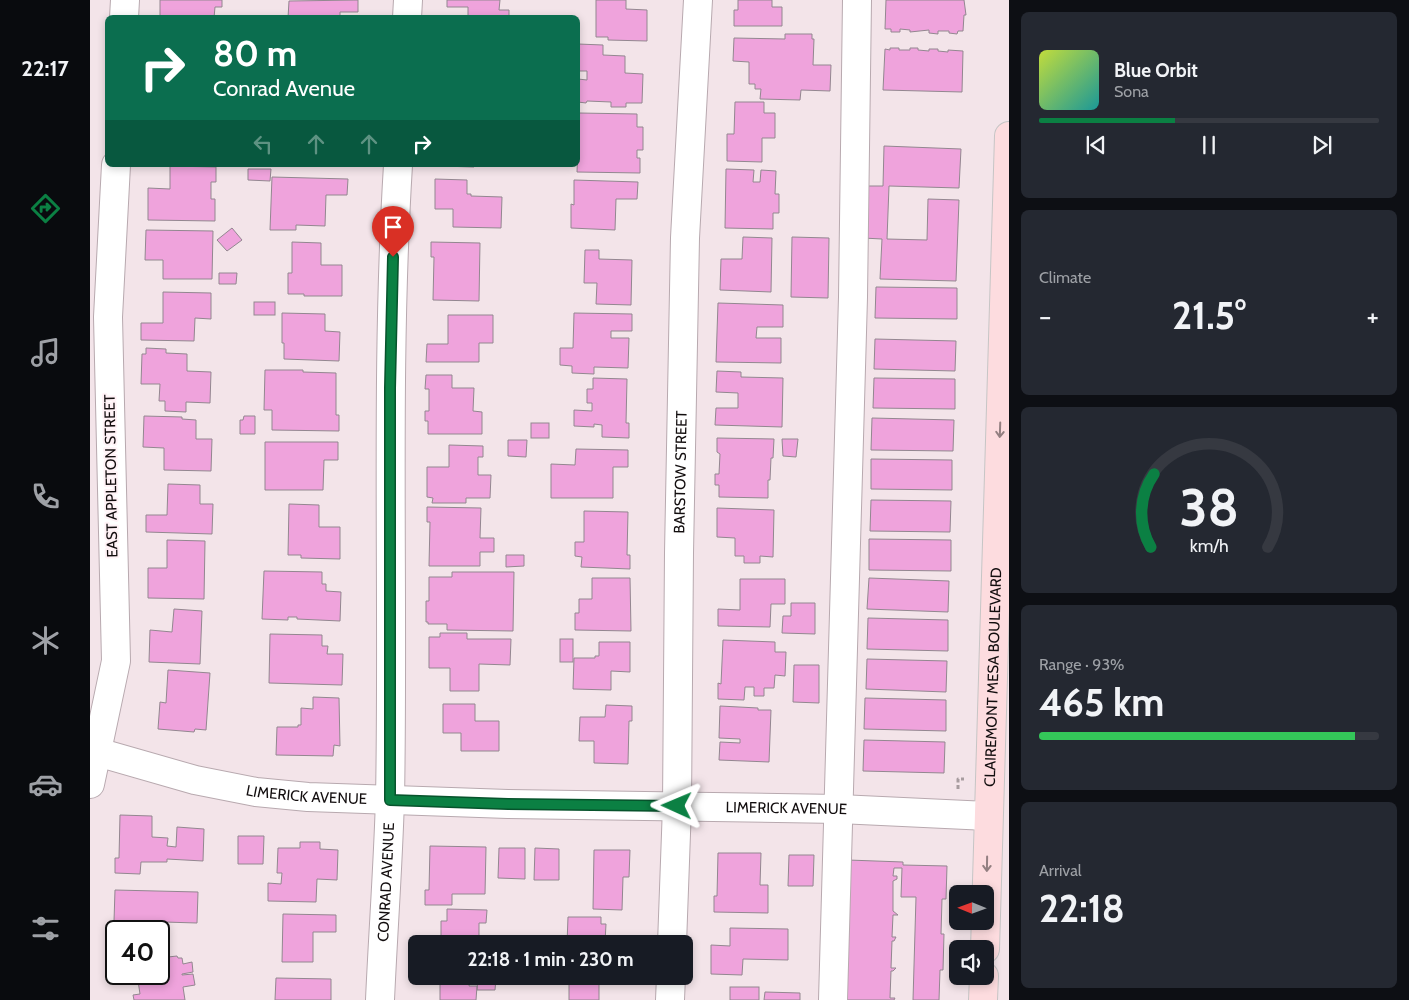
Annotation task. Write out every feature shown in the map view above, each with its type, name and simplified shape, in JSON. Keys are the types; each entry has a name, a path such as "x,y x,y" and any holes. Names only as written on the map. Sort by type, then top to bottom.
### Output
{"main road":[{"name":"CLAIREMONT MESA BOULEVARD","path":"986,940 999,816 1009,136"},
{"path":"983,1000 984,985"}],"street":[{"path":"124,15 125,0"},
{"path":"407,15 408,0"},
{"name":"BARSTOW STREET","path":"672,935 677,806 679,553 685,238 698,0"},
{"path":"833,1000 853,297 857,0"},
{"name":"EAST APPLETON STREET","path":"90,784 93,751 116,661 108,317 116,167"},
{"name":"CONRAD AVENUE","path":"380,1000 390,800 390,388 394,220 398,167"},
{"name":"LIMERICK AVENUE","path":"93,751 195,780 256,792 308,797 508,804 839,809 999,816"},
{"path":"670,1000 671,985"}],"building":[{"path":"160,0 222,0 222,7 215,7 214,15 160,15"},
{"path":"358,0 358,12 340,12 340,15 288,15 289,1"},
{"path":"447,0 500,0 499,10 509,10 509,15 468,15 468,7 447,7"},
{"path":"596,0 626,0 626,9 647,10 647,41 608,40 608,37 596,37"},
{"path":"738,0 772,0 772,7 782,7 782,26 734,26 734,10 738,10"},
{"path":"886,0 964,0 966,15 964,15 963,31 958,31 957,34 949,33 949,31 938,31 938,34 929,33 929,30 910,32 910,30 900,29 900,32 891,32 891,29 885,29"},
{"path":"785,34 812,34 812,39 814,39 813,65 831,65 830,91 801,90 800,100 760,99 761,89 755,89 755,84 749,84 749,62 733,61 734,38 785,39"},
{"path":"580,44 603,45 603,55 625,56 625,73 643,74 642,103 626,103 626,107 611,107 611,102 580,102 580,79 587,80 587,71 580,71"},
{"path":"890,48 899,48 899,50 918,48 918,50 929,51 929,49 938,49 938,51 948,52 948,50 963,51 962,92 883,90 885,49 890,50"},
{"path":"735,102 764,102 764,113 775,113 775,138 762,138 762,162 727,161 727,134 734,134"},
{"path":"580,113 637,114 637,127 643,127 643,150 637,150 637,158 640,158 640,173 577,172 577,167 580,167"},
{"path":"884,146 961,149 959,188 889,186 887,239 927,240 928,199 959,200 956,281 880,279 882,239 863,238 865,186 883,186"},
{"path":"170,167 216,167 216,182 211,182 211,199 215,199 215,221 148,220 148,188 170,189"},
{"path":"248,169 271,169 270,181 248,180"},
{"path":"726,169 754,170 753,182 760,182 761,170 776,171 775,194 779,194 779,213 773,213 773,229 725,228"},
{"path":"272,177 348,179 347,195 326,195 325,226 296,225 296,230 270,230"},
{"path":"435,179 467,180 467,194 471,194 471,196 502,197 501,228 453,227 453,209 435,209"},
{"path":"574,180 638,182 637,199 616,199 615,230 571,228 571,204 574,205"},
{"path":"232,228 242,240 227,251 217,240"},
{"path":"146,230 213,231 212,279 163,279 163,260 145,260"},
{"path":"743,237 772,238 771,292 720,290 721,259 742,259"},
{"path":"792,237 829,238 828,298 791,297"},
{"path":"292,242 321,243 321,265 342,265 342,296 288,294 288,273 292,273"},
{"path":"431,242 480,243 479,301 433,300 434,257 431,257"},
{"path":"585,250 599,250 599,259 632,260 631,305 596,304 597,283 584,283"},
{"path":"219,273 237,273 236,284 219,284"},
{"path":"876,287 957,288 957,319 875,318"},
{"path":"163,292 211,293 211,319 195,318 194,341 141,340 141,323 163,323"},
{"path":"254,302 275,302 275,315 254,315"},
{"path":"718,303 783,305 783,327 757,327 756,338 781,338 781,363 716,362"},
{"path":"282,313 325,314 325,331 340,332 339,361 284,359"},
{"path":"574,313 632,314 632,331 611,331 611,338 629,338 628,368 594,367 594,374 572,373 572,366 560,365 560,348 573,348"},
{"path":"448,315 493,315 493,343 479,343 479,362 426,362 427,344 448,344"},
{"path":"875,339 956,341 955,371 874,369"},
{"path":"146,348 166,349 166,353 187,354 187,371 211,372 210,403 186,402 186,412 165,411 165,401 159,401 160,384 141,384 142,354 146,354"},
{"path":"265,370 303,370 303,372 336,373 336,415 339,415 339,431 272,430 272,410 264,410"},
{"path":"717,371 741,372 741,377 783,378 782,427 715,425 716,408 738,408 738,393 716,392"},
{"path":"426,375 452,375 452,388 474,388 473,411 482,412 482,434 428,434 428,421 425,421 425,411 429,411 429,389 425,389"},
{"path":"593,378 627,379 626,423 629,423 629,438 602,437 602,425 594,424 594,427 574,426 574,410 592,411 592,403 587,403 587,389 593,389"},
{"path":"874,378 955,379 955,409 873,408"},
{"path":"144,416 182,417 182,419 196,420 196,439 212,439 211,471 164,470 164,448 143,447"},
{"path":"244,416 255,416 255,434 240,434 240,420 243,420"},
{"path":"872,418 954,420 953,451 871,450"},
{"path":"531,423 549,423 549,438 531,438"},
{"path":"717,438 774,439 770,480 768,480 768,498 719,497 719,485 715,485 715,474 719,474 720,454 717,452"},
{"path":"782,439 798,439 796,457 783,456"},
{"path":"508,440 527,440 526,457 508,456"},
{"path":"265,442 338,442 338,460 324,460 323,490 265,490"},
{"path":"449,445 483,446 483,457 478,457 478,475 491,475 490,498 466,498 466,503 432,503 433,498 427,497 427,467 449,467"},
{"path":"576,449 628,450 628,467 613,467 613,498 551,498 551,464 575,465"},
{"path":"871,459 952,460 952,490 871,489"},
{"path":"168,484 200,485 200,504 213,504 212,534 146,532 146,515 167,515"},
{"path":"871,500 951,501 950,532 870,531"},
{"path":"289,504 319,505 319,527 340,527 340,559 301,558 301,555 288,555"},
{"path":"427,507 481,508 480,538 494,538 494,552 480,552 480,566 429,566 430,522 427,522"},
{"path":"717,508 774,510 773,557 760,556 760,563 744,563 744,556 735,556 735,538 717,537"},
{"path":"584,511 628,512 627,555 630,555 630,569 581,567 582,557 575,556 575,542 584,542"},
{"path":"869,539 951,540 951,571 869,570"},
{"path":"167,540 205,541 204,599 148,598 148,568 167,568"},
{"path":"506,555 524,555 524,566 506,567"},
{"path":"264,571 322,572 322,584 326,584 326,591 341,592 340,621 297,619 297,617 288,617 288,620 262,619"},
{"path":"452,572 514,572 513,631 447,630 447,624 428,624 426,622 426,601 429,601 429,577 452,577"},
{"path":"592,578 630,578 631,631 575,630 575,613 579,613 579,599 592,599"},
{"path":"869,578 949,581 948,612 867,609"},
{"path":"740,579 785,579 785,604 771,604 770,627 718,626 718,609 740,610"},
{"path":"791,603 815,603 815,634 782,633 783,616 791,616"},
{"path":"174,609 202,611 200,664 149,662 150,630 172,632"},
{"path":"868,618 948,620 948,651 867,649"},
{"path":"440,633 467,633 467,639 511,639 510,665 479,664 479,691 450,691 450,668 429,668 429,637 440,637"},
{"path":"270,634 322,635 322,646 328,646 327,654 343,654 342,685 269,683"},
{"path":"560,639 573,639 573,662 560,662"},
{"path":"723,640 775,642 775,652 786,652 785,676 775,675 774,688 764,688 764,696 754,696 754,687 745,687 744,700 718,699 718,683 721,684"},
{"path":"599,642 630,642 630,672 611,671 611,690 573,689 574,658 595,658 595,656 599,656"},
{"path":"867,659 947,661 946,692 866,689"},
{"path":"794,665 819,665 819,703 793,702"},
{"path":"168,670 210,673 206,730 195,729 194,732 158,729 160,702 166,703"},
{"path":"313,697 339,698 340,746 334,745 333,756 276,755 277,727 298,727 298,725 301,725 301,708 313,709"},
{"path":"865,698 946,700 946,731 864,729"},
{"path":"443,704 475,704 475,721 499,721 499,751 461,751 461,733 443,733"},
{"path":"606,705 632,706 632,721 629,721 628,764 594,763 594,741 579,741 580,717 605,717"},
{"path":"720,706 771,710 769,762 719,760 720,742 740,743 740,739 719,738"},
{"path":"864,740 945,742 944,773 863,771"},
{"path":"120,815 152,816 152,837 168,838 167,846 176,847 177,827 204,829 203,861 167,859 167,862 141,862 140,874 115,873 115,858 119,858"},
{"path":"238,836 264,836 263,864 238,864"},
{"path":"300,842 320,842 320,849 338,850 337,880 317,879 316,902 268,901 268,883 281,884 282,873 277,873 278,848 300,848"},
{"path":"430,846 486,847 485,894 452,894 452,905 425,905 425,890 429,890"},
{"path":"499,848 525,848 525,879 498,878"},
{"path":"535,848 559,849 559,880 534,880"},
{"path":"594,850 630,850 629,877 623,877 622,910 593,909"},
{"path":"718,853 761,853 760,885 768,885 768,913 714,912 714,896 717,896"},
{"path":"789,855 814,855 813,886 788,886"},
{"path":"848,860 903,862 903,865 947,866 946,899 942,899 941,934 944,934 943,970 940,970 939,1000 913,1000 916,897 901,897 902,868 894,868 893,876 897,876 897,879 893,881 893,911 898,915 893,915 892,937 896,937 892,941 891,968 896,968 891,971 890,998 895,998 894,1000 845,1000"},
{"path":"115,890 198,892 197,923 170,922 170,920 114,920"},
{"path":"447,909 487,910 486,923 479,923 479,935 441,935 441,921 447,921"},
{"path":"283,914 336,915 336,932 313,932 313,962 282,962"},
{"path":"568,917 601,917 601,924 606,924 605,935 567,935"},
{"path":"730,928 788,929 788,960 743,959 742,975 711,974 711,945 730,946"},
{"path":"170,957 182,958 183,964 192,962 193,972 182,974 193,974 195,985 183,987 185,1000 134,1000 133,995 140,994 139,985 170,985"},
{"path":"276,978 331,979 331,1000 275,1000"},
{"path":"440,985 477,986 476,1000 440,1000"},
{"path":"477,985 495,985 495,990 477,990"},
{"path":"569,985 599,985 599,1000 569,1000"},
{"path":"730,987 759,987 759,1000 730,1000"},
{"path":"765,992 800,993 800,1000 764,1000"}],"route":[{"path":"393,257 390,388 390,800 508,804 677,806"}]}
